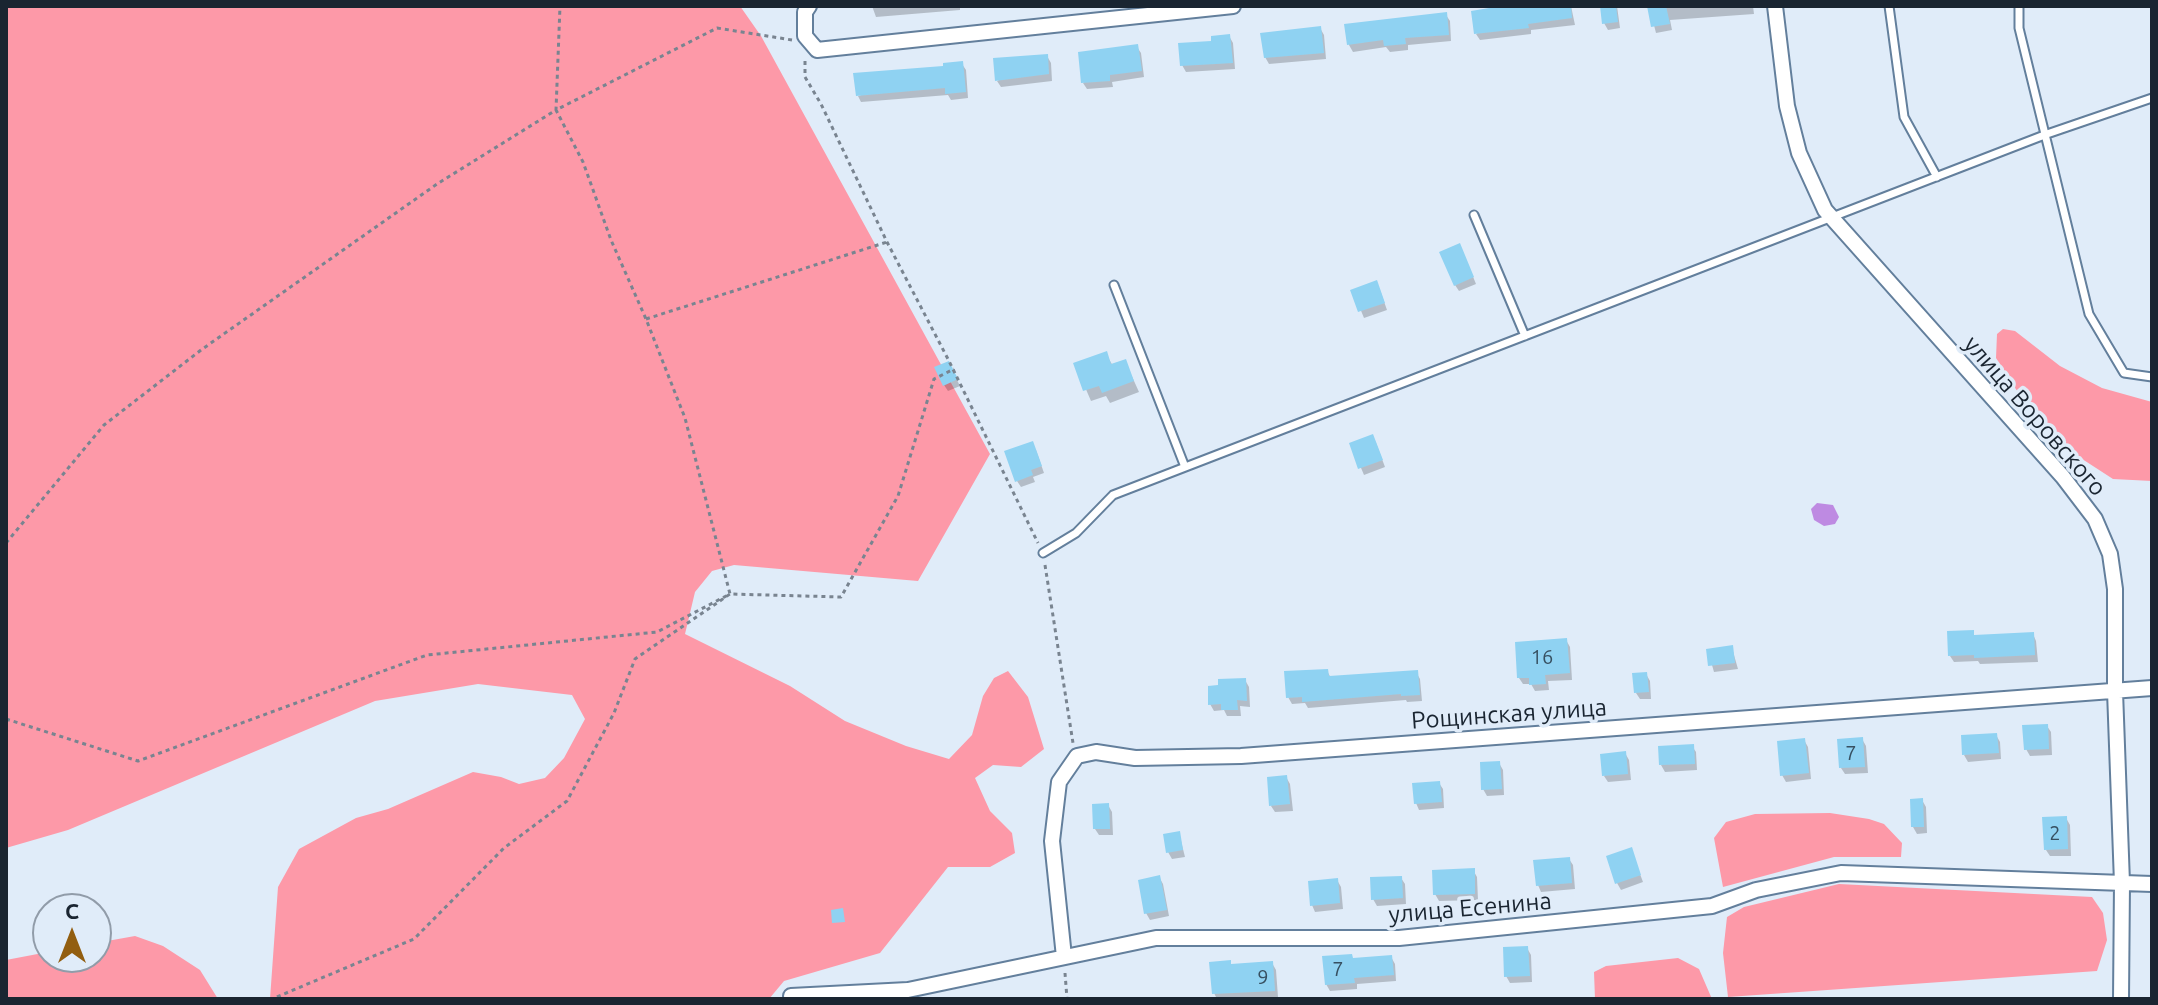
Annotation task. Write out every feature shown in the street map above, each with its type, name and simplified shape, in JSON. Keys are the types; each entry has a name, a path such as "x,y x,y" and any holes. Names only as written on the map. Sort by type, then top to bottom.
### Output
{"street":[{"path":"809,6 805,12 805,36 817,50 1233,6"},
{"name":"улица Воровского","path":"1775,6 1787,106 1796,141 1825,210 2063,477 2095,519 2110,554 2115,589 2115,691 2122,883 2121,999"},
{"name":"Рощинская улица","path":"1077,756 1096,752 1135,758 1241,756 2152,688"},
{"path":"1064,957 1052,841 1059,782 1077,756"},
{"name":"улица Есенина","path":"791,996 908,990 1156,938 1399,938 1712,906 1756,890 1841,873 2152,884"}],"lane":[{"path":"1889,6 1904,117 1937,177"},
{"path":"2019,6 2019,28 2089,314 2124,373 2152,377"},
{"path":"1043,553 1076,533 1113,495 2047,134 2152,98"},
{"path":"1474,215 1525,336"},
{"path":"1114,285 1185,467"}],"path":[{"path":"560,6 556,110 583,162 611,240 685,418 730,594"},
{"path":"6,543 104,425 201,350 437,184 556,110 717,28 799,41 805,36"},
{"path":"805,36 805,77 954,369 1043,553 1071,738 1077,756"},
{"path":"646,319 887,242"},
{"path":"6,719 138,761 427,655 657,632 730,594 841,597 898,496 934,379 954,369"},
{"path":"272,999 414,939 504,848 567,801 614,713 635,659 730,594"},
{"path":"1064,957 1067,999"}],"shaded area":[{"path":"6,6 740,6 761,36 990,454 918,581 734,565 712,571 695,592 685,634 790,686 845,721 906,746 949,759 972,735 983,696 994,678 1008,671 1028,697 1044,749 1021,767 993,765 975,778 990,811 1012,833 1015,853 990,867 948,867 880,953 784,981 769,999 270,999 278,887 299,849 356,818 388,809 473,772 519,784 545,778 564,758 585,719 572,695 478,684 375,701 68,830 6,848"},
{"path":"2003,329 2015,331 2060,366 2102,388 2152,402 2152,481 2113,479 2076,455 2019,394 1996,358 1997,334"},
{"path":"1817,503 1833,505 1839,517 1835,524 1824,526 1814,520 1811,509"},
{"path":"1830,813 1884,824 1902,843 1901,857 1834,857 1723,887 1714,838 1726,822 1755,814"},
{"path":"1839,884 2092,897 2103,913 2107,940 2097,971 1728,997 1723,953 1727,917 1744,907"},
{"path":"135,936 163,946 200,970 218,999 6,999 6,960 32,955 32,973 112,973 112,940"},
{"path":"1678,958 1699,969 1712,999 1595,999 1594,972 1606,966"}],"building":[{"path":"1501,6 1571,6 1572,18 1528,24 1529,28 1474,34 1471,11"},
{"path":"1600,6 1616,6 1618,22 1602,24"},
{"path":"1647,6 1666,6 1670,24 1651,27"},
{"path":"1447,12 1449,35 1405,38 1406,44 1384,46 1383,40 1347,45 1344,24"},
{"path":"1321,26 1324,53 1264,58 1260,33"},
{"path":"1230,34 1233,63 1180,66 1178,43 1211,41 1211,36"},
{"path":"1138,44 1142,71 1110,75 1110,81 1081,83 1078,52"},
{"path":"1048,54 1049,74 995,81 993,58"},
{"path":"963,61 966,92 945,94 945,88 856,96 853,73 943,66 943,63"},
{"path":"1460,243 1474,277 1454,286 1439,252"},
{"path":"1377,280 1385,303 1358,312 1350,290"},
{"path":"1107,351 1111,364 1126,359 1134,381 1102,393 1099,386 1083,391 1073,363"},
{"path":"949,361 958,379 943,386 934,367"},
{"path":"1373,434 1383,460 1358,469 1349,443"},
{"path":"1033,441 1042,466 1031,470 1033,475 1015,482 1004,451"},
{"path":"1974,630 1974,635 2034,632 2035,655 1948,656 1947,631"},
{"path":"1567,638 1570,673 1545,675 1546,684 1529,685 1529,678 1517,678 1515,642"},
{"path":"1733,645 1735,663 1708,666 1706,649"},
{"path":"1328,669 1329,676 1418,670 1420,695 1302,702 1302,697 1286,698 1284,671"},
{"path":"1647,672 1649,692 1634,693 1632,673"},
{"path":"1246,678 1247,701 1237,700 1238,710 1221,710 1221,704 1208,705 1208,686 1218,685 1218,679"},
{"path":"2048,724 2049,749 2024,750 2022,725"},
{"path":"1997,733 1999,753 1962,755 1961,735"},
{"path":"1863,737 1865,767 1839,768 1837,739"},
{"path":"1805,738 1809,773 1780,776 1777,741"},
{"path":"1694,744 1695,764 1659,765 1658,746"},
{"path":"1626,751 1628,774 1602,776 1600,754"},
{"path":"1500,761 1502,789 1481,790 1480,762"},
{"path":"1287,775 1290,804 1269,806 1267,777"},
{"path":"1440,781 1442,802 1414,804 1412,783"},
{"path":"1923,798 1924,827 1911,827 1910,799"},
{"path":"1109,803 1110,829 1093,829 1092,804"},
{"path":"2067,816 2068,849 2044,850 2042,817"},
{"path":"1180,831 1183,850 1166,853 1163,834"},
{"path":"1632,847 1641,875 1615,884 1606,856"},
{"path":"1570,857 1572,883 1536,886 1533,860"},
{"path":"1475,868 1475,894 1433,895 1432,870"},
{"path":"1160,875 1167,910 1144,914 1138,880"},
{"path":"1402,876 1403,898 1371,900 1370,877"},
{"path":"1338,878 1340,903 1310,906 1308,881"},
{"path":"843,908 845,922 832,923 831,910"},
{"path":"1528,946 1530,976 1504,977 1503,947"},
{"path":"1352,954 1353,958 1392,955 1394,975 1354,978 1355,983 1325,985 1322,956"},
{"path":"1231,960 1231,964 1273,961 1275,991 1212,994 1209,962"}]}
